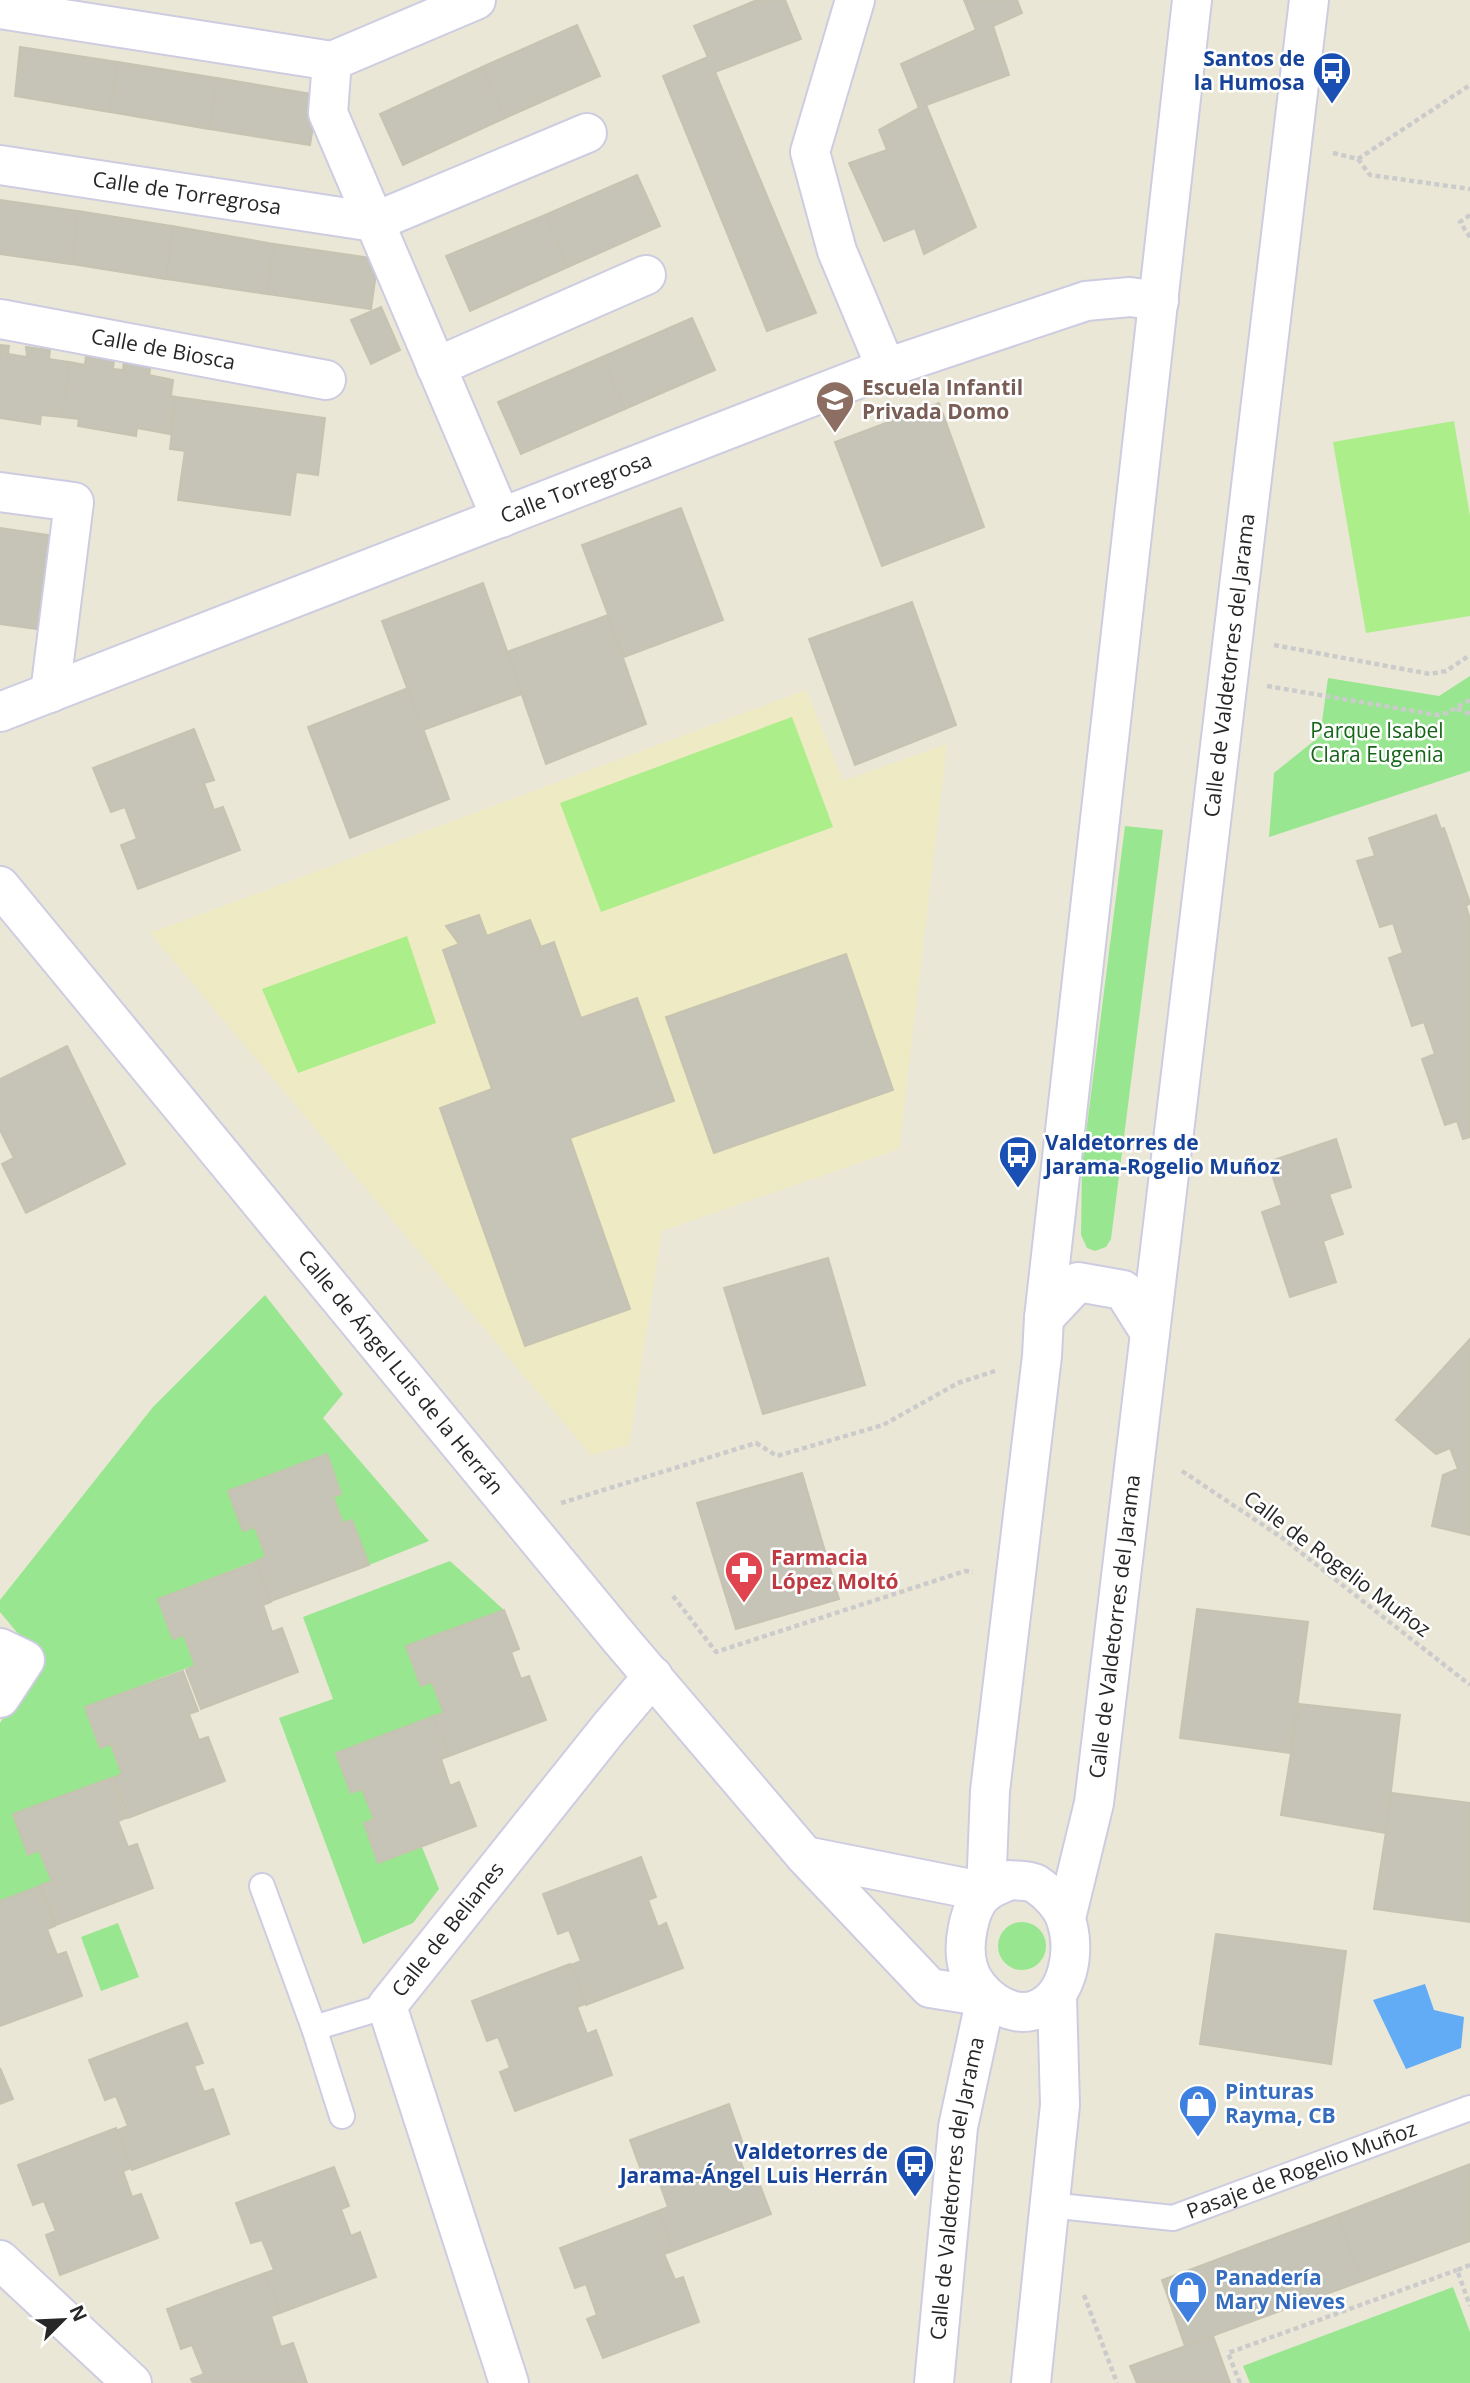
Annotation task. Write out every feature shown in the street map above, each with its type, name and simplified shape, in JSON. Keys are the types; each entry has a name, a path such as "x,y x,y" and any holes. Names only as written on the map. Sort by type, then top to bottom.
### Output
{"street":[{"path":"0,9 332,61 477,0"},
{"path":"855,0 810,152 837,251 886,368"},
{"path":"986,1892 990,1791 1042,1356 1044,1318 1192,0"},
{"name":"Calle de Valdetorres del Jarama","path":"1066,1918 1094,1802 1309,0"},
{"path":"332,61 328,113 501,518"},
{"path":"374,222 587,133"},
{"name":"Calle de Torregrosa","path":"0,165 374,222"},
{"path":"436,367 646,275"},
{"name":"Calle Torregrosa","path":"0,712 886,368 1086,301 1130,296 1159,301"},
{"name":"Calle de Biosca","path":"0,320 326,380"},
{"path":"0,492 74,502 50,693"},
{"name":"Calle de Ángel Luis de la Herrán","path":"2,891 805,1856 930,1988 986,1997"},
{"path":"1044,1318 1078,1282 1123,1290 1150,1333"},
{"path":"0,1648 25,1660 0,1698"},
{"name":"Calle de Belianes","path":"509,2383 387,2006 653,1676"},
{"path":"805,1856 986,1892"},
{"path":"1031,2383 1060,2105 1057,1996 1067,1973 1072,1943 1066,1918 1052,1897 1034,1883 1010,1880 986,1892 972,1910 967,1938 968,1968 986,1997 1002,2007 1019,2011 1037,2010 1057,1996"},
{"name":"Calle de Valdetorres del Jarama","path":"934,2383 958,2127 986,1997"},
{"path":"0,2260 132,2383"}],"lane":[{"path":"262,1886 314,2028 342,2116"},
{"path":"314,2028 387,2006"},
{"name":"Pasaje de Rogelio Muñoz","path":"1049,2205 1173,2218 1470,2108"}],"path":[{"path":"1358,159 1470,85"},
{"path":"1290,143 1358,159 1370,176 1470,189"},
{"path":"1470,215 1460,222 1470,237"},
{"path":"1231,637 1430,674 1446,671 1470,656"},
{"path":"1227,679 1437,715 1447,713 1470,700"},
{"path":"1456,708 1470,714"},
{"path":"520,1516 756,1443 777,1456 883,1425 958,1383 1042,1356"},
{"name":"Calle de Rogelio Muñoz","path":"1182,1471 1281,1537 1470,1685"},
{"path":"673,1596 716,1652 965,1571 1016,1575"},
{"path":"1240,2383 1228,2353 1470,2265"},
{"path":"1457,2270 1470,2306"},
{"path":"1081,2286 1117,2383"}],"shaded area":[{"path":"806,690 843,781 947,744 899,1149 662,1231 629,1445 591,1455 150,933"}],"green space":[{"path":"1454,421 1470,516 1470,616 1366,633 1333,442"},
{"name":"Parque Isabel Clara Eugenia","path":"1470,676 1470,771 1269,837 1274,773 1320,736 1328,678 1439,696"},
{"path":"792,717 833,827 601,912 560,803"},
{"path":"1125,826 1163,830 1111,1239 1106,1247 1095,1251 1087,1248 1081,1235 1082,1165"},
{"path":"407,936 436,1023 298,1073 262,989"},
{"path":"265,1295 343,1394 323,1418 429,1541 369,1565 343,1523 333,1497 341,1494 326,1454 229,1491 243,1531 255,1527 266,1557 158,1599 173,1639 184,1635 195,1665 85,1707 99,1747 111,1744 122,1774 13,1814 29,1855 39,1850 52,1881 0,1901 0,1723 40,1660 0,1612 0,1600 153,1407"},
{"path":"450,1561 504,1610 407,1646 421,1686 432,1682 444,1713 336,1753 351,1793 362,1789 374,1819 364,1823 378,1863 422,1847 439,1889 413,1923 363,1944 279,1718 333,1699 303,1617"},
{"path":"1022,1922 1039,1929 1046,1946 1039,1963 1022,1970 1005,1963 998,1946 1005,1929"},
{"path":"118,1923 139,1977 101,1991 81,1937"},
{"path":"1453,2287 1470,2332 1470,2383 1250,2383 1243,2366"}],"water":[{"path":"1425,1984 1434,2010 1464,2017 1461,2048 1406,2069 1373,2000"}],"building":[{"path":"757,0 785,0 801,39 715,72 816,313 767,331 663,76 708,57 694,26"},
{"path":"964,0 1017,0 1022,13 993,26 1009,75 926,105 976,227 924,254 915,228 884,241 849,163 887,150 879,130 919,108 901,64 976,30"},
{"path":"577,25 600,76 505,118 482,67"},
{"path":"20,47 118,62 110,112 15,96"},
{"path":"118,62 217,78 209,129 110,112"},
{"path":"482,67 505,118 403,165 380,114"},
{"path":"217,78 318,95 310,145 209,129"},
{"path":"637,175 660,226 568,267 545,215"},
{"path":"0,200 78,211 71,264 0,254"},
{"path":"78,211 172,226 166,279 71,264"},
{"path":"545,215 568,267 470,311 446,256"},
{"path":"172,226 274,244 267,294 166,279"},
{"path":"274,244 378,259 371,309 267,294"},
{"path":"381,307 400,350 371,364 351,320"},
{"path":"692,318 715,370 625,409 602,357"},
{"path":"0,345 9,346 8,354 27,357 26,347 50,350 49,359 69,362 62,417 41,415 40,424 0,418"},
{"path":"86,356 114,360 113,369 123,370 124,361 151,365 149,375 173,380 171,396 176,397 170,434 137,428 136,436 78,426 79,419 62,417 69,362 85,365"},
{"path":"602,357 625,409 521,454 498,402"},
{"path":"176,397 325,418 318,475 296,472 290,515 178,500 185,451 170,449"},
{"path":"939,403 984,527 882,566 835,442"},
{"path":"681,508 723,620 624,657 582,545"},
{"path":"0,528 62,537 43,630 0,624"},
{"path":"483,583 522,694 423,730 382,621"},
{"path":"912,602 956,725 855,765 809,639"},
{"path":"608,615 646,724 546,764 507,652"},
{"path":"408,688 449,799 350,838 308,727"},
{"path":"194,729 214,780 204,783 214,810 223,807 240,850 138,889 121,845 137,839 125,807 111,812 93,768"},
{"path":"1436,815 1441,829 1444,828 1470,903 1466,906 1470,919 1470,1137 1463,1139 1457,1121 1445,1125 1422,1059 1435,1054 1424,1022 1412,1026 1389,958 1403,953 1393,923 1380,927 1357,861 1375,856 1369,838"},
{"path":"479,915 487,936 530,920 541,947 554,942 581,1018 637,998 674,1101 570,1138 630,1309 525,1346 440,1108 492,1089 443,950 459,944 446,926"},
{"path":"846,954 893,1090 714,1153 666,1017"},
{"path":"67,1046 125,1164 26,1213 2,1164 14,1158 0,1130 0,1079"},
{"path":"1336,1139 1351,1187 1329,1194 1343,1234 1323,1241 1336,1282 1290,1297 1262,1212 1282,1205 1268,1162"},
{"path":"828,1258 865,1385 763,1414 724,1288"},
{"path":"1470,1339 1470,1535 1432,1526 1443,1475 1458,1469 1450,1448 1436,1454 1396,1420"},
{"path":"327,1454 341,1494 333,1497 343,1523 352,1520 369,1565 271,1601 256,1561 266,1557 255,1527 243,1531 228,1491"},
{"path":"802,1473 839,1599 736,1629 697,1503"},
{"path":"256,1562 271,1602 263,1605 272,1632 282,1628 298,1672 201,1709 186,1670 195,1665 184,1635 173,1639 158,1599"},
{"path":"1197,1609 1308,1622 1291,1753 1180,1738"},
{"path":"504,1610 519,1649 511,1652 521,1679 529,1676 546,1720 449,1756 434,1716 444,1713 432,1682 421,1686 406,1646"},
{"path":"183,1671 198,1711 189,1714 199,1740 208,1737 225,1781 128,1818 113,1778 122,1774 111,1744 100,1748 85,1707"},
{"path":"1299,1704 1400,1715 1386,1833 1281,1815"},
{"path":"434,1716 449,1756 441,1759 450,1786 459,1782 476,1826 378,1863 364,1823 374,1819 362,1789 351,1793 336,1753"},
{"path":"111,1778 126,1818 118,1821 128,1847 137,1844 153,1888 56,1925 41,1885 52,1881 39,1850 28,1855 13,1814"},
{"path":"1392,1793 1470,1803 1470,1922 1374,1909"},
{"path":"641,1857 656,1897 648,1900 658,1927 666,1923 683,1968 586,2005 571,1965 581,1961 569,1930 558,1934 543,1894"},
{"path":"40,1886 55,1926 47,1929 57,1955 66,1952 82,1996 0,2026 0,1901"},
{"path":"1216,1934 1346,1951 1331,2064 1200,2044"},
{"path":"570,1964 585,2004 577,2007 587,2034 596,2030 612,2075 515,2111 500,2072 510,2068 498,2037 487,2041 472,2001"},
{"path":"187,2023 203,2063 194,2066 204,2092 213,2089 229,2134 132,2170 118,2130 128,2126 116,2096 105,2100 89,2060"},
{"path":"0,2068 13,2099 0,2104"},
{"path":"729,2104 743,2144 735,2147 745,2173 754,2170 771,2214 673,2251 658,2211 668,2207 657,2176 645,2181 630,2140"},
{"path":"116,2128 131,2168 123,2171 132,2197 141,2194 158,2238 60,2275 46,2235 56,2231 44,2201 33,2205 18,2165"},
{"path":"1470,2164 1470,2241 1362,2281 1337,2215"},
{"path":"334,2167 349,2206 341,2209 351,2236 360,2232 376,2277 280,2313 265,2273 274,2270 262,2240 251,2243 236,2203"},
{"path":"658,2211 673,2251 664,2254 675,2280 683,2277 699,2322 603,2358 587,2319 597,2315 586,2284 575,2288 560,2248"},
{"path":"1337,2215 1362,2281 1185,2346 1162,2280"},
{"path":"265,2273 280,2313 271,2316 281,2347 293,2343 307,2383 193,2383 191,2379 204,2374 192,2345 181,2349 167,2309"},
{"path":"1213,2336 1230,2383 1137,2383 1130,2366"}],"place":[{"name":"Santos de la Humosa","path":"1332,105"},
{"name":"Escuela Infantil Privada Domo","path":"835,434"},
{"name":"Valdetorres de Jarama-Rogelio Muñoz","path":"1018,1189"},
{"name":"Farmacia López Moltó","path":"744,1604"},
{"name":"Pinturas Rayma, CB","path":"1198,2138"},
{"name":"Valdetorres de Jarama-Ángel Luis Herrán","path":"915,2198"},
{"name":"Panadería Mary Nieves","path":"1188,2324"}]}
